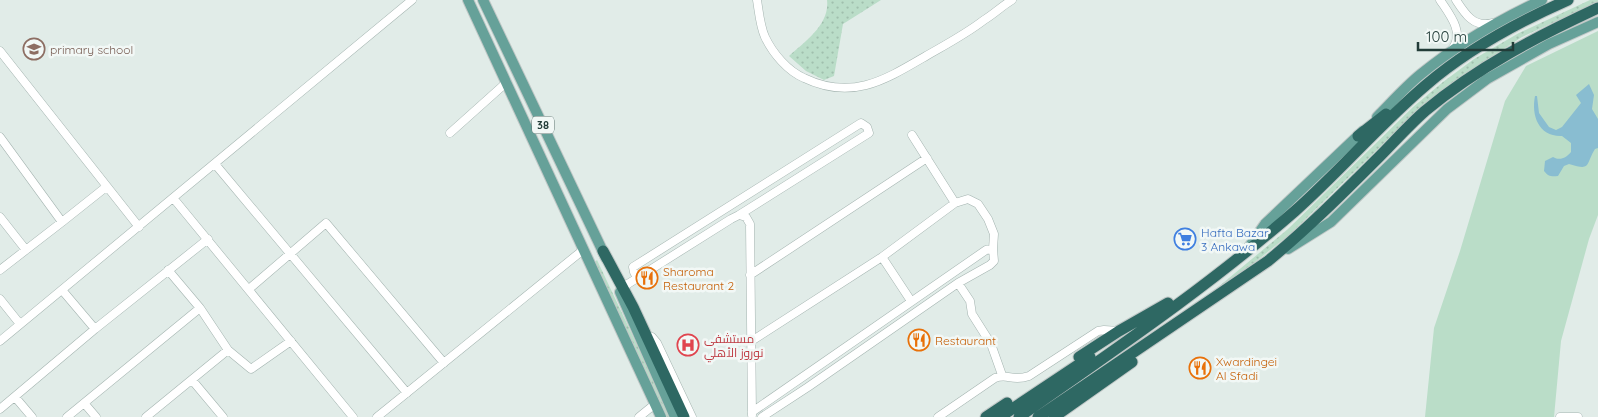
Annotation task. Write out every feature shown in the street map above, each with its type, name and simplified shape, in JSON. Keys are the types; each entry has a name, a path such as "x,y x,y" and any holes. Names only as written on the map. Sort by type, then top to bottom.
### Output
{"highway":[{"path":"1358,136 1481,45 1534,15 1568,0"},
{"path":"1038,417 1268,261 1296,238 1423,113 1455,96 1489,64 1542,34 1598,8"},
{"path":"1019,417 1182,301 1239,257 1296,210 1351,150 1426,84"},
{"path":"603,251 623,287 684,417"},
{"path":"1000,417 1239,257"},
{"path":"1054,417 1173,332 1236,283"},
{"path":"986,417 1119,331 1180,296"}],"main road":[{"name":"38","path":"468,0 661,417"},
{"name":"38","path":"483,0 603,251 675,417"},
{"path":"1351,150 1358,136 1412,83 1446,56 1473,37 1512,14 1542,0"},
{"path":"1455,96 1550,44 1598,22"}],"street":[{"path":"0,341 174,199 412,0"},
{"path":"757,0 765,38 788,68 798,76 809,81 841,89 872,84 898,72 966,33 1010,1"},
{"path":"1440,0 1453,21 1458,36 1454,47 1446,56"},
{"path":"1456,0 1469,18 1481,25 1492,24 1512,14"},
{"path":"2,56 139,227"},
{"path":"450,133 507,82"},
{"path":"623,287 869,133 867,127 861,123 634,267 637,278"},
{"path":"912,136 955,203"},
{"path":"0,137 62,222"},
{"path":"750,275 927,158"},
{"path":"215,164 407,393"},
{"path":"0,270 106,187"},
{"path":"174,199 353,417"},
{"path":"750,342 882,257 955,203 968,199 978,204 988,219 994,234 994,261 990,265 958,283 762,417"},
{"path":"739,215 746,217 750,224 752,415"},
{"path":"0,217 26,250"},
{"path":"248,289 326,223 444,363"},
{"path":"0,409 95,329 208,239"},
{"path":"752,415 911,301 986,250 993,249"},
{"path":"377,417 583,250"},
{"path":"882,257 911,301"},
{"path":"168,270 200,308 228,350 251,369 291,341"},
{"path":"958,283 970,302 972,314 991,344 1002,375"},
{"path":"62,290 95,329"},
{"path":"0,299 20,324"},
{"path":"67,417 200,308"},
{"path":"938,417 995,378 1002,375 1012,379 1021,379 1029,376 1098,331 1119,331"},
{"path":"646,336 652,337 657,343 692,417"},
{"path":"146,417 156,414 228,350"},
{"path":"192,380 223,417"},
{"path":"15,396 32,417"},
{"path":"84,403 96,417"},
{"path":"639,417 655,404"},
{"path":"1560,417 1578,417"}],"green space":[{"path":"827,0 881,0 843,24 834,76 824,80 806,71 789,56 821,24 827,9"},
{"path":"1590,0 1598,0 1598,2 1522,37 1447,86 1416,112 1289,235 1240,274 1217,288 1288,229 1413,107 1443,82 1474,59 1519,33"},
{"path":"1598,31 1598,215 1589,239 1561,341 1554,417 1425,417 1434,328 1460,251 1505,101 1526,66"},
{"path":"597,260 671,417 666,417 594,263"}],"water":[{"path":"1589,84 1594,95 1592,109 1598,119 1598,148 1595,149 1585,167 1569,164 1564,166 1558,176 1550,176 1544,171 1545,161 1553,157 1560,159 1567,156 1571,152 1571,143 1562,136 1548,133 1538,124 1534,111 1535,96 1537,96 1539,113 1549,127 1556,130 1562,127 1581,103 1576,95"}],"place":[{"name":"primary school","path":"34,49"},
{"name":"Hafta Bazar 3 Ankawa","path":"1185,239"},
{"name":"Sharoma Restaurant 2","path":"647,278"},
{"name":"Restaurant","path":"919,340"},
{"name":"مستشفى نوروز الأهلي","path":"688,345"},
{"name":"Xwardingei Al Sfadi","path":"1200,368"}]}
